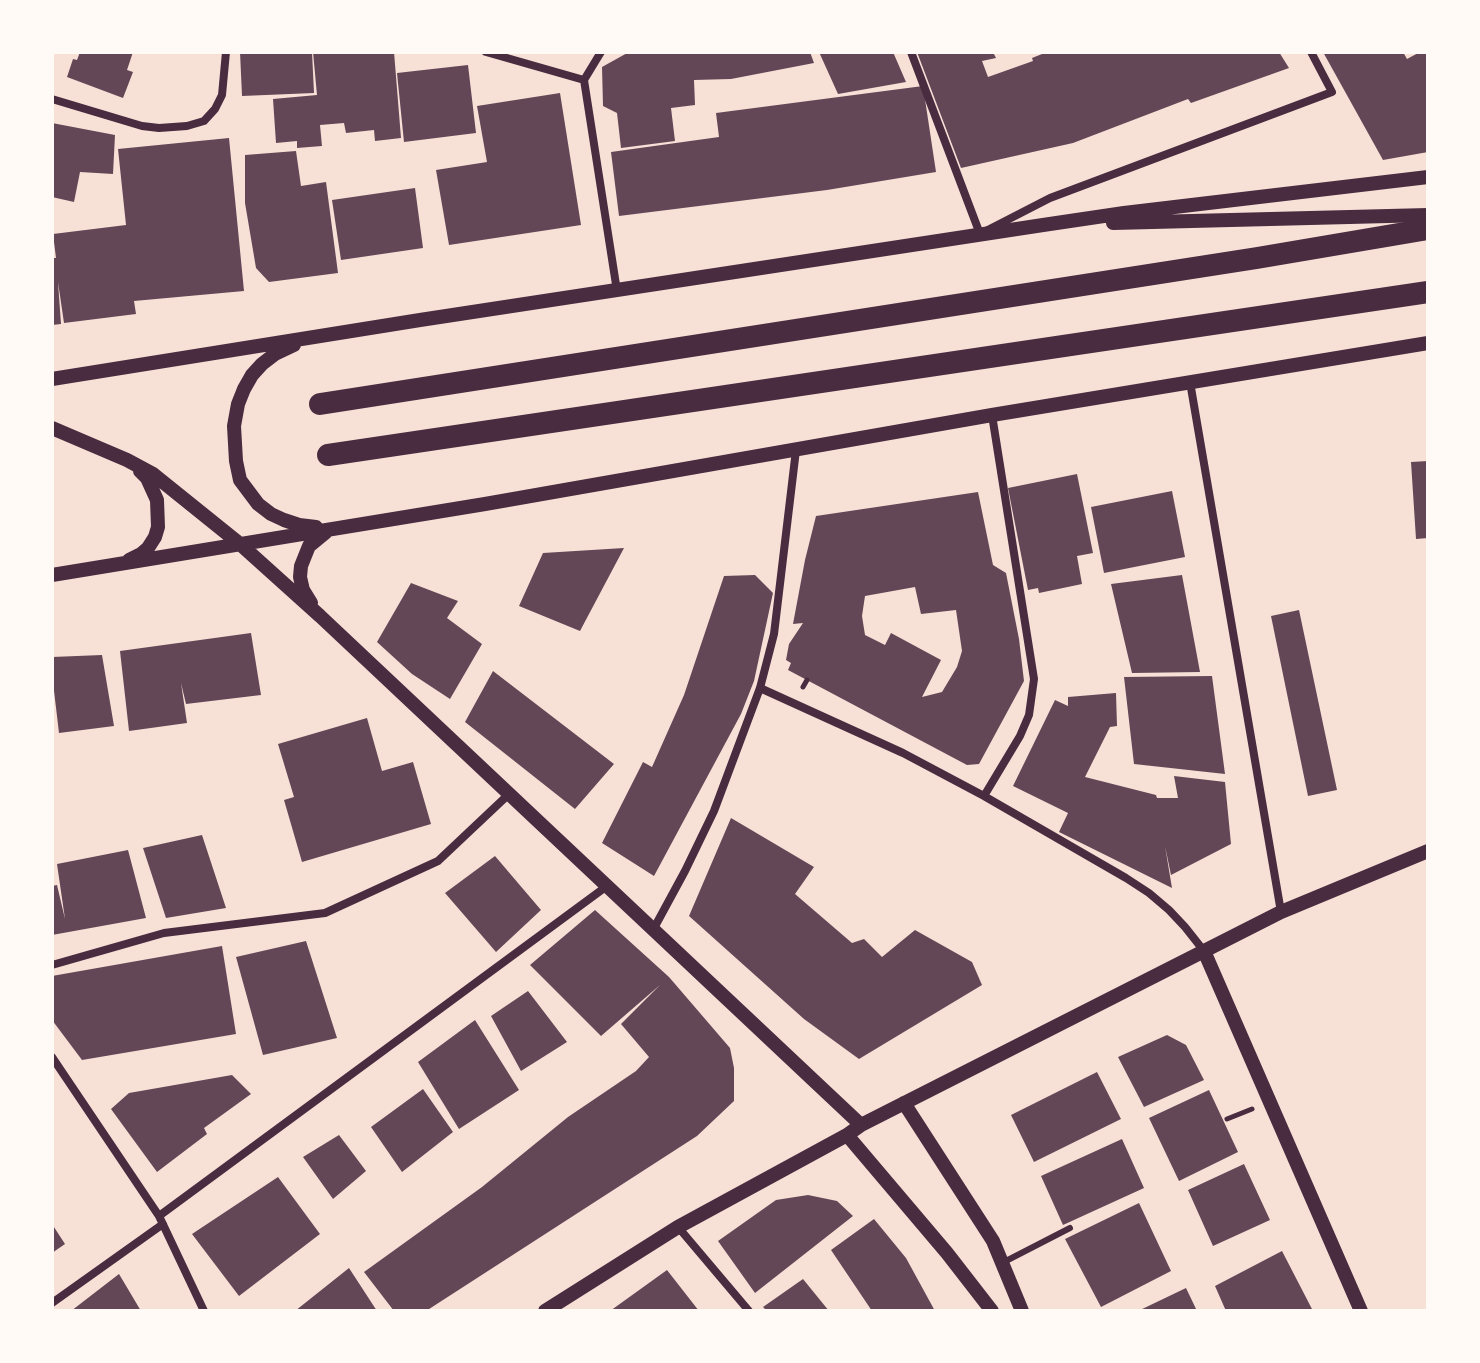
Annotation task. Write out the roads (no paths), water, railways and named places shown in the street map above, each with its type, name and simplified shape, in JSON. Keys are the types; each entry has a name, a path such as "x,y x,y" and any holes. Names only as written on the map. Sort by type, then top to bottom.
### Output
{"highway":[{"path":"320,404 1428,229"},
{"path":"328,455 1428,292"}],"street":[{"path":"52,99 142,126 187,126 204,121 215,109 222,95 226,52"},
{"path":"486,52 584,80"},
{"path":"601,52 584,80 617,291"},
{"path":"911,52 980,234"},
{"path":"980,234 1050,198 1332,92 1311,52"},
{"path":"52,379 980,234 1124,213 1428,177"},
{"path":"1043,225 1428,215"},
{"path":"309,338 275,354 252,375 238,404 234,426 236,461 240,480 249,494 271,514 299,525 330,529"},
{"path":"52,575 1428,343"},
{"path":"1190,382 1281,912"},
{"path":"984,796 1029,715 1034,679 992,415"},
{"path":"52,428 153,474 240,544 861,1125"},
{"path":"653,930 714,811 760,688 774,634 796,450"},
{"path":"114,565 148,548 158,527 153,488 127,460"},
{"path":"320,616 303,590 301,566 309,546 330,529"},
{"path":"760,688 903,753 984,796 1126,878 1149,893 1185,927 1204,951 1361,1311"},
{"path":"52,965 164,933 325,913 438,861 509,794"},
{"path":"545,1311 678,1227 861,1125 1281,912 1428,851"},
{"path":"52,1303 607,886"},
{"path":"52,1057 161,1220 204,1311"},
{"path":"904,1103 993,1241 1022,1311"},
{"path":"847,1135 992,1311"},
{"path":"678,1227 749,1311"}],"lane":[{"path":"1002,1263 1070,1228"}]}
